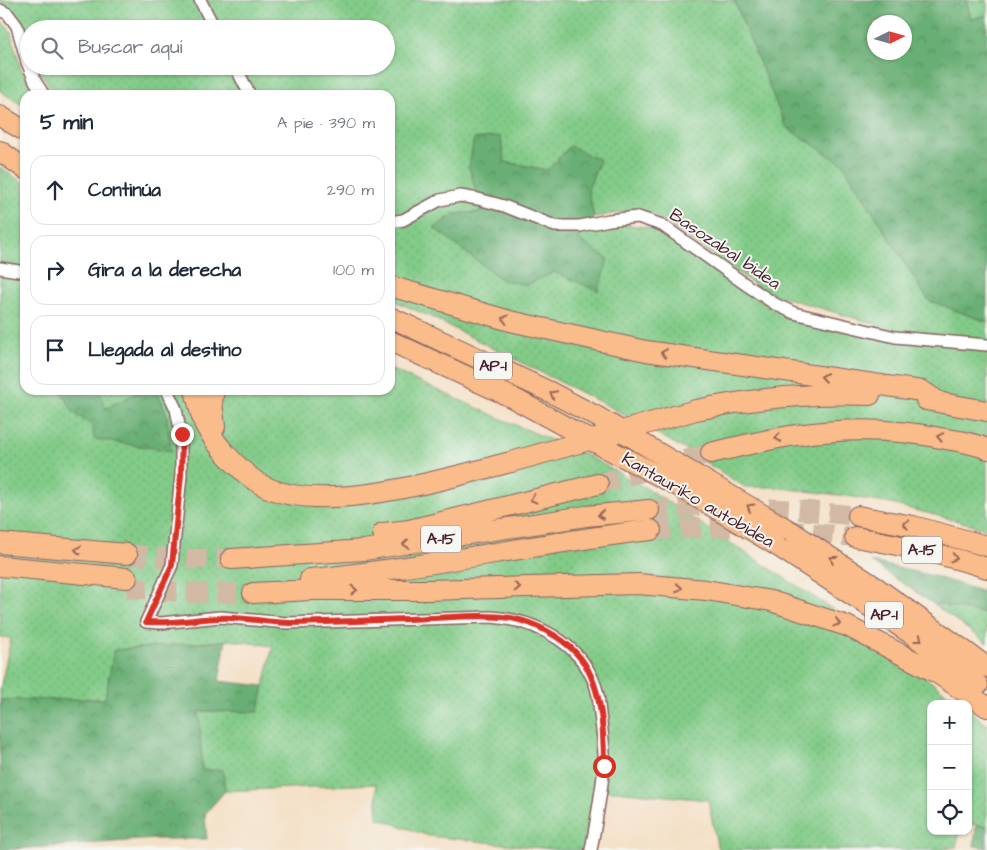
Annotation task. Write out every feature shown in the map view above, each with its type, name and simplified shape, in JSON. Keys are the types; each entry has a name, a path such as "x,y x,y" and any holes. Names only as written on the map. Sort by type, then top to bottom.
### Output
{"highway":[{"path":"0,116 20,128"},
{"path":"0,138 20,151"},
{"path":"0,150 20,165"},
{"path":"395,287 510,321 646,351 922,391 939,402"},
{"name":"Kantauriko autobidea","path":"395,319 550,392 596,416 792,532 877,588 987,667"},
{"name":"Kantauriko autobidea","path":"395,343 513,398 680,487 776,545 916,637 987,692"},
{"path":"395,349 444,366"},
{"path":"196,395 204,423 221,448 240,469 261,484 294,495 338,498 432,482 512,462 696,410 766,398 801,395 872,395 939,402 987,411"},
{"path":"214,395 213,421 221,448"},
{"path":"711,453 768,439 800,434 870,431 935,436 978,445 987,449"},
{"name":"A-15","path":"598,484 409,530 267,549 231,560 364,550 586,516 649,510"},
{"name":"A-15","path":"858,516 913,526 987,546"},
{"name":"A-15","path":"651,530 591,537 369,573 253,588 427,590 638,584 706,590 771,601 847,626 938,673 987,706"},
{"name":"A-15","path":"855,537 911,547 987,568"},
{"path":"0,543 127,554"},
{"path":"0,566 127,583 0,577"}],"street":[{"path":"200,0 210,20"},
{"path":"0,10 8,14 18,26 20,34"},
{"path":"32,75 41,90"},
{"path":"240,75 247,90"},
{"name":"Basozabal bidea","path":"395,221 403,220 440,200 460,196 504,206 555,226 580,226 638,217 662,225 748,286 775,304 794,313 894,337 987,345"},
{"path":"0,268 20,271"},
{"path":"169,395 176,409 182,434 181,475 172,565 146,622 161,623 220,617 288,623 492,617 511,618 549,633 563,641 578,654 598,694 604,766 591,850"}],"green space":[{"path":"0,0 196,0 206,20 21,20"},
{"path":"206,0 734,0 786,127 843,164 928,300 987,322 987,530 891,504 847,496 773,487 745,487 686,450 610,407 429,316 395,301 395,222 441,205 460,201 479,203 482,212 454,214 527,285 554,272 585,231 622,224 654,228 693,251 773,309 874,336 878,325 766,292 651,213 622,212 594,218 588,189 600,160 548,170 505,162 469,166 477,194 417,207 395,215 395,90 253,90 246,75 395,75 395,20 217,20"},
{"path":"734,0 966,0 971,19 987,15 987,322 928,300 843,164 786,127"},
{"path":"966,0 987,0 987,15 971,19"},
{"path":"0,20 10,30 20,65 20,75 24,75 33,90 20,90 20,104 0,91"},
{"path":"42,75 236,75 242,90 53,90"},
{"path":"500,136 505,162 548,170 570,146 600,160 588,189 594,218 578,239 608,259 598,291 554,272 527,285 502,280 434,228 454,214 482,212 469,166 474,139"},
{"path":"0,167 20,181 20,395 395,395 395,371 586,455 646,488 840,614 956,700 927,700 927,835 959,835 956,847 937,850 718,850 708,800 594,789 585,850 560,850 429,836 378,818 376,784 225,791 223,770 202,771 199,711 258,711 273,646 229,640 114,650 105,699 0,700 0,690 11,638 0,637"},
{"path":"63,395 100,395 106,408 133,395 159,395 167,415 171,451 94,439 93,426 74,413"},
{"path":"871,562 934,576 987,593 987,614 932,603"},
{"path":"932,603 987,614 987,643"},
{"path":"226,641 219,681 264,686 258,712 199,711 202,770 223,770 225,791 205,814 207,839 156,839 0,850 0,700 105,699 114,650"},
{"path":"972,712 987,725 987,826 972,824"},
{"path":"976,825 987,826 987,848 974,846"}],"tunnel":[{"path":"598,484 711,453"},
{"path":"649,510 705,505 798,510 858,516"},
{"path":"651,530 712,527 754,528"},
{"path":"783,530 855,537"},
{"path":"127,554 179,559 231,559"},
{"path":"127,588 195,593 253,593"}],"route":[{"path":"182,434 181,475 172,565 146,622 161,623 220,617 288,623 462,617 511,618 549,633 563,641 578,654 598,694 604,747 604,766"}]}
